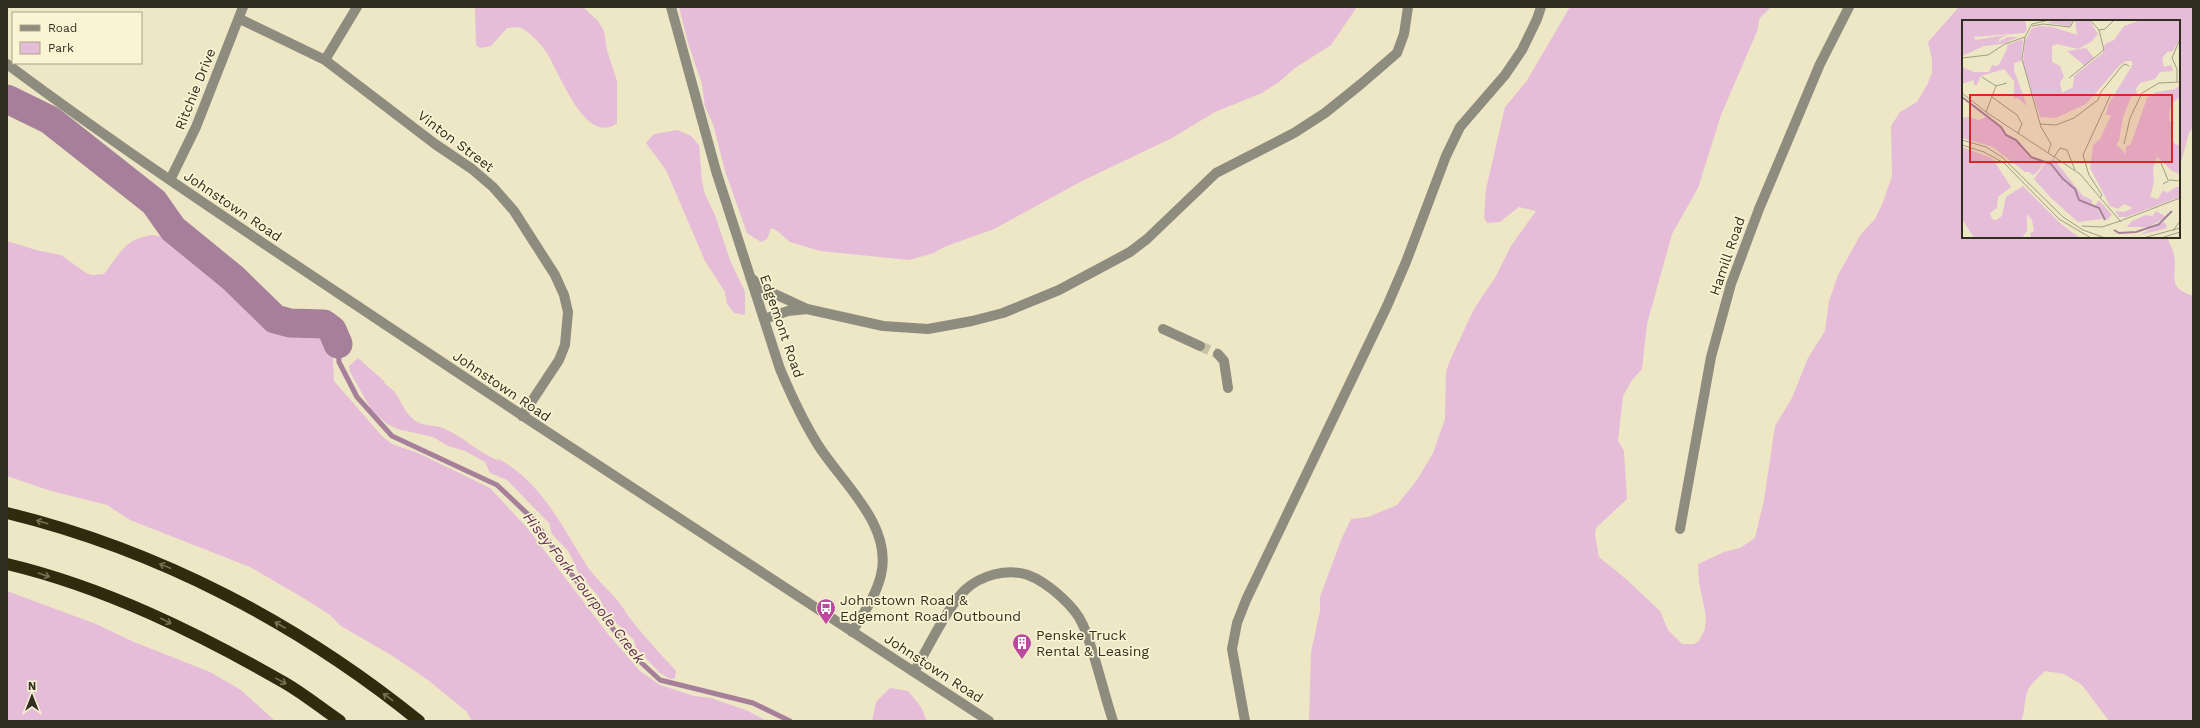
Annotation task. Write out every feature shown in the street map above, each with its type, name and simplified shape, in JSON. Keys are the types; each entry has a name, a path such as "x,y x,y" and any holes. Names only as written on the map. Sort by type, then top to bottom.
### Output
{"highway":[{"path":"7,513 101,540 173,569 240,602 310,642 352,670 419,721"},
{"path":"7,564 87,589 155,616 286,684 340,721"}],"street":[{"name":"Ritchie Drive","path":"170,180 196,127 240,19 243,7"},
{"path":"324,60 357,7"},
{"name":"Edgemont Road","path":"671,7 702,125 780,369 803,419 835,470 865,508 878,534 882,560 882,574 870,603 852,632"},
{"path":"750,277 764,289 807,309 883,326 928,329 1003,313 1059,290 1101,269 1146,239 1216,173 1294,133 1325,113 1397,53 1404,34 1408,7"},
{"path":"1245,721 1232,649 1237,623 1246,600 1387,306 1406,262 1446,156 1460,127 1505,75 1522,50 1541,7"},
{"name":"Hamill Road","path":"1680,529 1711,357 1730,284 1759,209 1820,64 1849,7"},
{"name":"Vinton Street","path":"240,19 324,60 435,144 472,169 493,187 519,218 555,275 564,295 568,312 565,345 559,360 522,416"},
{"name":"Johnstown Road","path":"9,69 170,180 522,416 988,721"},
{"path":"764,319 788,311 807,309"},
{"path":"1163,329 1200,346"},
{"path":"1218,354 1224,361 1228,388"},
{"path":"914,672 953,606 965,590 979,579 994,574 1010,573 1028,575 1061,596 1083,624 1113,721"}],"green space":[{"path":"475,7 583,7 598,21 604,31 607,50 617,81 617,123 605,128 594,125 584,116 565,88 546,52 534,38 523,29 519,27 507,28 491,46 480,48 476,45"},
{"path":"679,7 1357,7 1331,45 1295,68 1279,82 1262,93 1215,112 1172,138 1082,181 994,229 944,247 934,253 909,260 820,251 790,242 776,230 771,228 767,239 761,242 747,233 725,171 713,124 705,107 702,84 688,43"},
{"path":"1570,7 1771,7 1759,19 1758,29 1721,115 1698,188 1672,234 1647,324 1642,369 1632,380 1623,396 1618,441 1624,451 1627,499 1596,528 1595,535 1599,557 1626,579 1660,611 1668,630 1682,644 1694,644 1699,641 1705,629 1706,617 1699,582 1698,564 1724,552 1740,548 1755,538 1764,500 1775,426 1792,398 1808,358 1825,331 1829,301 1838,275 1861,234 1875,219 1883,202 1892,176 1891,126 1900,112 1917,102 1927,85 1932,73 1932,59 1928,42 1959,7 2193,7 2193,127 2189,133 2180,166 2180,20 1962,20 1962,238 2167,238 2174,255 2174,280 2179,288 2193,296 2193,721 2109,721 2082,685 2064,674 2045,671 2034,681 2028,690 2021,721 1309,721 1311,652 1320,611 1320,597 1341,540 1351,519 1368,517 1397,505 1417,480 1433,453 1445,419 1446,371 1452,356 1474,309 1496,276 1511,246 1536,211 1519,207 1500,222 1487,223 1484,218 1486,189 1505,107 1526,82"},
{"path":"678,130 691,136 699,145 702,181 705,194 715,215 730,260 745,292 745,315 734,313 727,304 725,292 705,261 666,170 646,143 654,134"},
{"path":"151,235 168,239 185,247 201,258 274,326 287,331 318,334 332,341 334,381 382,436 392,444 418,453 490,488 528,529 608,634 640,671 660,685 694,696 711,698 748,711 767,721 472,721 466,711 428,680 391,655 341,626 330,615 305,599 250,567 130,520 107,505 51,491 7,476 7,241 36,250 61,255 86,273 92,275 104,274 128,244 134,240"},
{"path":"358,358 395,392 407,413 414,420 422,424 443,428 450,431 484,454 499,461 497,458 527,479 550,507 592,573 618,601 632,621 676,671 675,678 670,679 660,673 636,648 634,640 608,615 598,596 579,574 569,552 552,534 549,523 507,480 490,473 485,462 465,451 448,446 433,437 397,429 387,424 371,409 350,372 349,366"},
{"path":"7,591 96,624 134,642 210,672 241,690 275,721 7,721"},
{"path":"890,688 908,691 921,707 927,721 872,721 876,702"}],"waterway":[{"name":"Hisey Fork Fourpole Creek","path":"7,99 50,120 154,202 173,229 233,278 275,319 290,323 324,324 332,330 338,344"},
{"name":"Hisey Fork Fourpole Creek","path":"338,344 339,362 357,397 392,436 497,485 534,520 572,575 633,655 660,680 753,703 790,721"}],"tunnel":[{"path":"1200,346 1218,354"}],"place":[{"name":"Johnstown Road & Edgemont Road Outbound","path":"826,625"},
{"name":"Penske Truck Rental & Leasing","path":"1022,660"}]}
